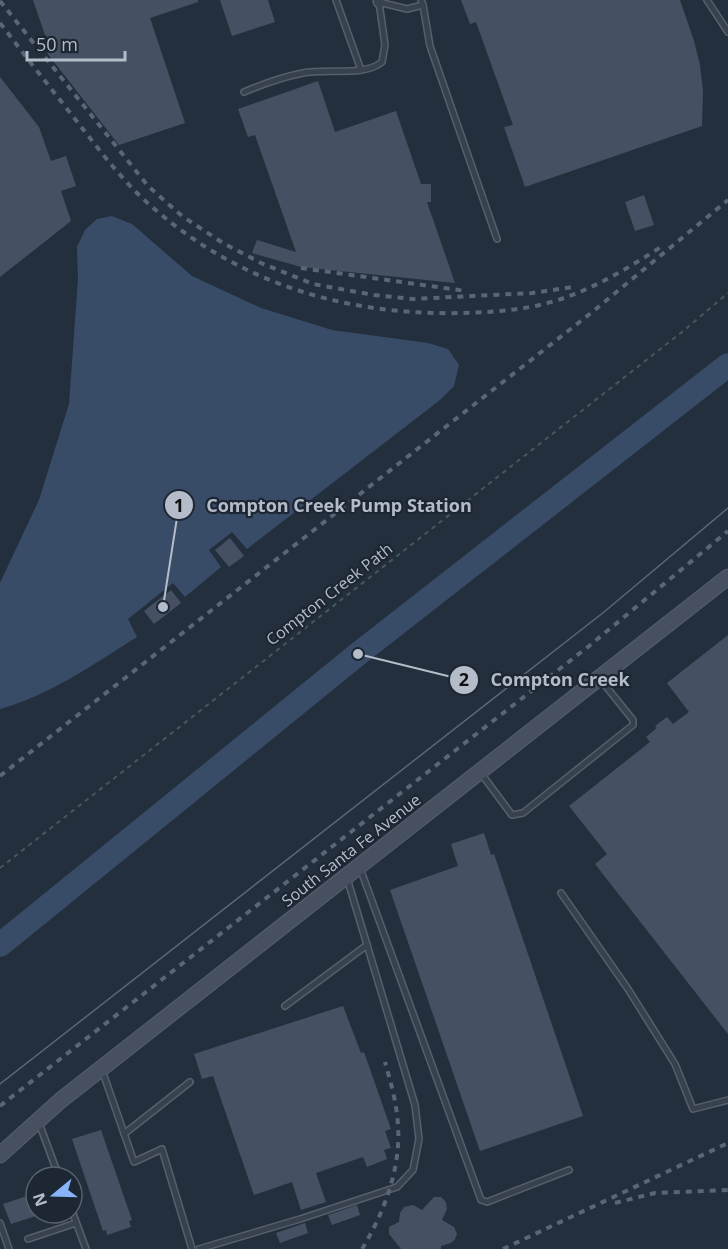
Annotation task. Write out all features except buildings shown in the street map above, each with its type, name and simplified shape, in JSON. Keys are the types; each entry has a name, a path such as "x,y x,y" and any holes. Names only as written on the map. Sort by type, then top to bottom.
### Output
{"main road":[{"name":"South Santa Fe Avenue","path":"0,1155 61,1100 728,577"}],"lane":[{"path":"336,0 361,70"},
{"path":"707,0 728,32"},
{"path":"244,92 270,81 304,72 361,70 377,66 382,62 384,55 379,1 407,9 422,3 430,46 497,239"},
{"path":"480,772 512,815 523,813 633,725 633,720 599,678"},
{"path":"359,866 481,1200 487,1202 569,1170"},
{"path":"199,1249 397,1187 413,1170 419,1139 415,1105 346,876"},
{"path":"561,893 628,989 675,1064 693,1109 728,1100"},
{"path":"285,1006 367,945"},
{"path":"102,1068 134,1162 162,1149 192,1249"},
{"path":"124,1134 190,1082"},
{"path":"38,1122 54,1165"},
{"path":"0,1223 9,1249"},
{"path":"28,1239 70,1225"},
{"path":"77,1225 86,1249"}],"path":[{"name":"Compton Creek Path","path":"0,868 673,339 728,292"}],"water":[{"path":"112,216 132,224 192,276 261,308 332,330 428,343 448,349 459,365 454,386 440,400 247,549 232,532 209,550 221,567 185,597 173,583 128,619 137,637 54,687 0,709 0,583 39,500 69,404 78,279 77,247 85,230 97,219"}],"waterway":[{"path":"0,945 358,654 728,365"}],"tram line":[{"path":"0,1084 604,612 728,508"}],"railway":[{"path":"0,1 148,186 182,216 223,243 261,263 313,284 374,295 413,299 532,293 573,287"},
{"path":"0,23 100,150 137,193 171,223 208,248 246,270 287,286 328,299 371,308 461,313 513,310 551,302 577,293 616,274 664,245"},
{"path":"0,776 591,313 728,200"},
{"path":"301,268 466,291"},
{"path":"0,1106 589,646 728,531"},
{"path":"362,1249 384,1205 397,1158 397,1118 385,1062"},
{"path":"503,1249 728,1143"},
{"path":"615,1203 655,1193 728,1190"}],"place":[{"name":"Compton Creek Pump Station","path":"163,607"},
{"name":"Compton Creek","path":"358,654"}]}
